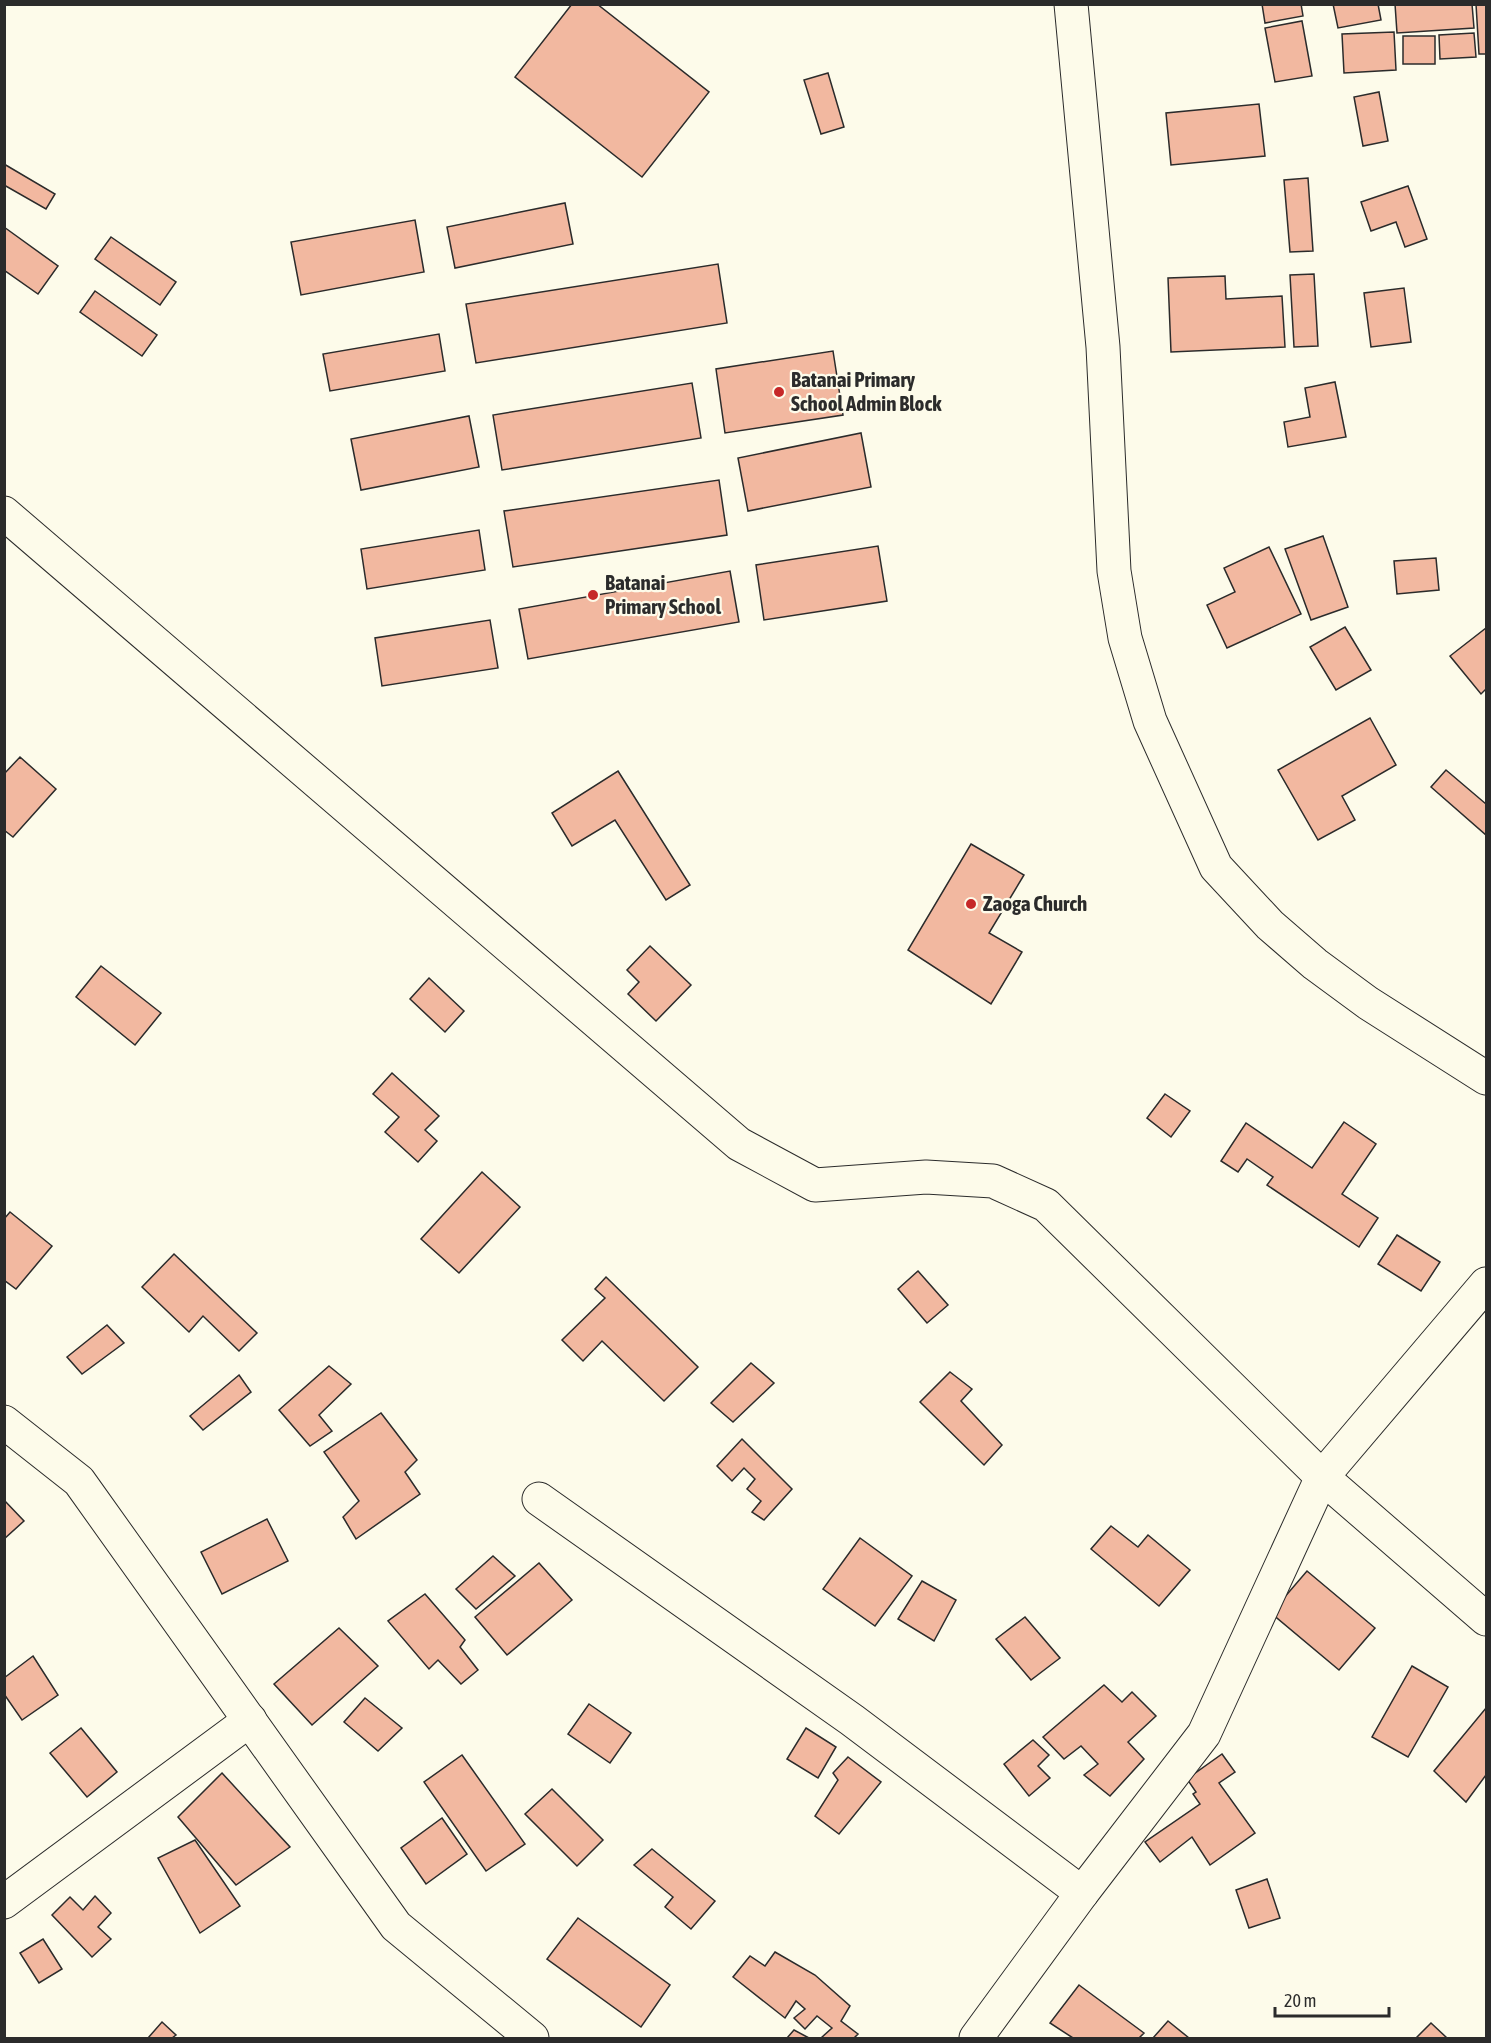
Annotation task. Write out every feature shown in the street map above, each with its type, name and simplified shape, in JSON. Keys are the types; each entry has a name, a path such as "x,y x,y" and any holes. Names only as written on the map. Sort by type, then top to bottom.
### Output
{"street":[{"path":"1071,4 1103,347 1114,572 1125,638 1150,721 1216,867 1270,925 1315,964 1368,1003 1486,1078"},
{"path":"4,513 739,1144 814,1185 926,1177 993,1181 1046,1205 1322,1476 1486,1618"},
{"path":"976,2038 1082,1893 1204,1734 1322,1476 1486,1284"},
{"path":"4,1422 80,1481 396,1926 532,2038"},
{"path":"539,1499 852,1720 1082,1893"},
{"path":"4,1902 250,1720"}],"building":[{"path":"572,4 597,4 709,92 642,177 515,77"},
{"path":"1262,4 1301,4 1303,16 1265,23"},
{"path":"1333,4 1378,4 1381,20 1338,28"},
{"path":"1395,4 1472,4 1474,28 1397,33"},
{"path":"1476,4 1486,4 1486,54 1479,54"},
{"path":"1302,21 1312,76 1275,82 1265,28"},
{"path":"1394,32 1396,70 1344,73 1342,34"},
{"path":"1474,33 1476,57 1440,59 1439,35"},
{"path":"1403,36 1435,36 1435,64 1403,64"},
{"path":"828,73 844,127 821,134 804,80"},
{"path":"1379,92 1388,141 1363,146 1354,97"},
{"path":"1259,104 1265,156 1171,165 1166,113"},
{"path":"4,164 55,194 46,209 4,185"},
{"path":"1308,178 1313,251 1290,252 1284,180"},
{"path":"1408,186 1427,239 1405,247 1396,222 1371,231 1361,202"},
{"path":"565,203 573,244 455,268 447,227"},
{"path":"415,220 424,272 301,295 291,242"},
{"path":"4,227 58,266 38,294 4,270"},
{"path":"111,237 176,282 160,305 95,259"},
{"path":"718,264 727,323 476,363 466,304"},
{"path":"1314,274 1318,346 1294,347 1290,275"},
{"path":"1225,276 1226,299 1282,296 1285,347 1171,352 1168,278"},
{"path":"1404,288 1411,342 1371,347 1364,293"},
{"path":"95,291 157,335 142,356 80,312"},
{"path":"439,334 445,371 330,391 323,354"},
{"name":"Batanai Primary School Admin Block","path":"833,351 843,415 725,433 716,369"},
{"path":"1335,382 1346,437 1288,447 1284,422 1310,417 1305,388"},
{"path":"692,383 701,438 502,470 493,415"},
{"path":"469,416 479,467 361,490 351,439"},
{"path":"861,433 871,487 748,511 738,458"},
{"name":"Batanai Primary School","path":"719,480 727,535 513,567 504,511"},
{"path":"479,530 485,570 367,589 361,549"},
{"path":"1323,536 1348,607 1311,620 1285,549"},
{"name":"Batanai Primary School","path":"878,546 887,601 764,620 756,565"},
{"path":"1269,547 1301,614 1227,648 1207,605 1235,592 1224,568"},
{"path":"1436,558 1439,590 1397,594 1394,561"},
{"name":"Batanai Primary School","path":"730,571 739,622 528,659 519,609"},
{"path":"490,620 498,668 382,686 375,638"},
{"path":"1345,627 1371,670 1336,690 1310,647"},
{"path":"1486,628 1486,689 1481,694 1450,656"},
{"path":"1370,718 1396,765 1342,796 1355,820 1318,840 1278,770"},
{"path":"20,757 56,789 13,837 4,830 4,774"},
{"path":"1446,770 1486,804 1486,835 1431,787"},
{"path":"618,771 690,885 666,900 615,820 572,846 552,813"},
{"name":"Zaoga Church","path":"971,844 1024,875 989,933 1022,952 991,1004 908,950"},
{"path":"650,946 691,985 656,1021 628,994 639,982 627,970"},
{"path":"101,966 161,1013 135,1045 76,997"},
{"path":"429,978 464,1011 445,1032 410,999"},
{"path":"392,1073 439,1116 425,1130 437,1141 418,1162 385,1132 399,1117 373,1094"},
{"path":"1165,1094 1190,1111 1171,1137 1147,1118"},
{"path":"1344,1122 1376,1144 1342,1194 1378,1218 1359,1247 1267,1185 1273,1177 1247,1159 1238,1172 1221,1161 1246,1123 1312,1168"},
{"path":"482,1172 520,1207 459,1273 421,1239"},
{"path":"10,1212 52,1246 16,1289 4,1280 4,1219"},
{"path":"1397,1235 1440,1262 1421,1291 1378,1264"},
{"path":"174,1254 257,1333 239,1351 203,1316 189,1332 142,1287"},
{"path":"918,1271 948,1305 927,1323 898,1289"},
{"path":"606,1277 698,1367 664,1401 602,1341 583,1361 562,1340 605,1298 595,1289"},
{"path":"107,1325 124,1343 82,1374 67,1357"},
{"path":"751,1363 774,1383 733,1422 711,1403"},
{"path":"329,1366 351,1384 319,1415 332,1431 310,1446 279,1410"},
{"path":"950,1372 972,1389 961,1401 1002,1445 984,1465 920,1402"},
{"path":"239,1375 251,1392 203,1430 190,1416"},
{"path":"381,1413 417,1460 405,1472 420,1494 356,1539 343,1517 359,1501 324,1452"},
{"path":"742,1439 792,1489 764,1520 752,1512 761,1501 747,1489 755,1479 744,1468 732,1481 717,1466"},
{"path":"4,1500 24,1521 4,1539"},
{"path":"267,1519 288,1561 222,1594 201,1552"},
{"path":"1111,1526 1138,1547 1148,1535 1190,1570 1159,1606 1091,1549"},
{"path":"860,1538 912,1576 875,1626 823,1589"},
{"path":"493,1556 515,1576 476,1609 456,1589"},
{"path":"539,1563 572,1600 507,1655 475,1617"},
{"path":"1307,1571 1375,1628 1339,1670 1271,1613"},
{"path":"922,1581 956,1600 934,1641 898,1619"},
{"path":"425,1594 465,1640 460,1647 478,1670 461,1684 438,1660 429,1669 388,1621"},
{"path":"1025,1617 1060,1658 1031,1680 996,1639"},
{"path":"339,1628 378,1666 312,1725 274,1684"},
{"path":"33,1656 58,1695 22,1720 4,1694 4,1678"},
{"path":"1412,1666 1448,1687 1408,1757 1372,1737"},
{"path":"1104,1685 1122,1702 1132,1692 1156,1716 1128,1742 1144,1759 1110,1796 1084,1775 1098,1764 1081,1746 1064,1759 1043,1737"},
{"path":"365,1698 402,1728 378,1751 344,1722"},
{"path":"589,1704 631,1733 610,1763 568,1734"},
{"path":"1486,1708 1486,1775 1466,1802 1434,1771"},
{"path":"81,1728 117,1772 87,1797 50,1753"},
{"path":"806,1728 836,1747 818,1778 787,1759"},
{"path":"1033,1740 1049,1755 1038,1766 1050,1778 1029,1796 1004,1764"},
{"path":"1222,1754 1235,1772 1219,1783 1255,1833 1210,1865 1192,1837 1160,1862 1145,1842 1200,1804 1193,1794 1196,1792 1187,1779"},
{"path":"462,1755 525,1844 486,1871 424,1782"},
{"path":"848,1757 881,1782 839,1834 815,1816 838,1780 833,1773"},
{"path":"222,1773 290,1847 236,1885 178,1817"},
{"path":"552,1789 603,1840 577,1866 525,1814"},
{"path":"442,1818 467,1854 426,1884 401,1848"},
{"path":"195,1840 240,1906 200,1933 158,1858"},
{"path":"652,1849 715,1901 691,1929 665,1907 673,1897 634,1865"},
{"path":"1267,1879 1280,1918 1249,1928 1236,1890"},
{"path":"95,1896 111,1913 98,1927 111,1939 92,1957 52,1915 70,1897 83,1910"},
{"path":"578,1918 670,1985 641,2027 547,1959"},
{"path":"43,1939 62,1969 39,1983 20,1953"},
{"path":"775,1952 815,1975 850,2006 841,2021 858,2034 854,2038 821,2038 832,2028 817,2016 805,2029 794,2018 805,2009 796,2001 785,2018 733,1977 750,1956 765,1966"},
{"path":"1079,1985 1144,2033 1139,2038 1073,2038 1050,2023"},
{"path":"1168,2021 1189,2038 1153,2038"},
{"path":"162,2022 176,2035 172,2038 148,2038"},
{"path":"1431,2023 1447,2038 1416,2038"},
{"path":"794,2030 809,2038 787,2038"}],"place":[{"name":"Batanai Primary School Admin Block","path":"779,392"},
{"name":"Batanai Primary School","path":"593,595"},
{"name":"Zaoga Church","path":"971,904"}]}
